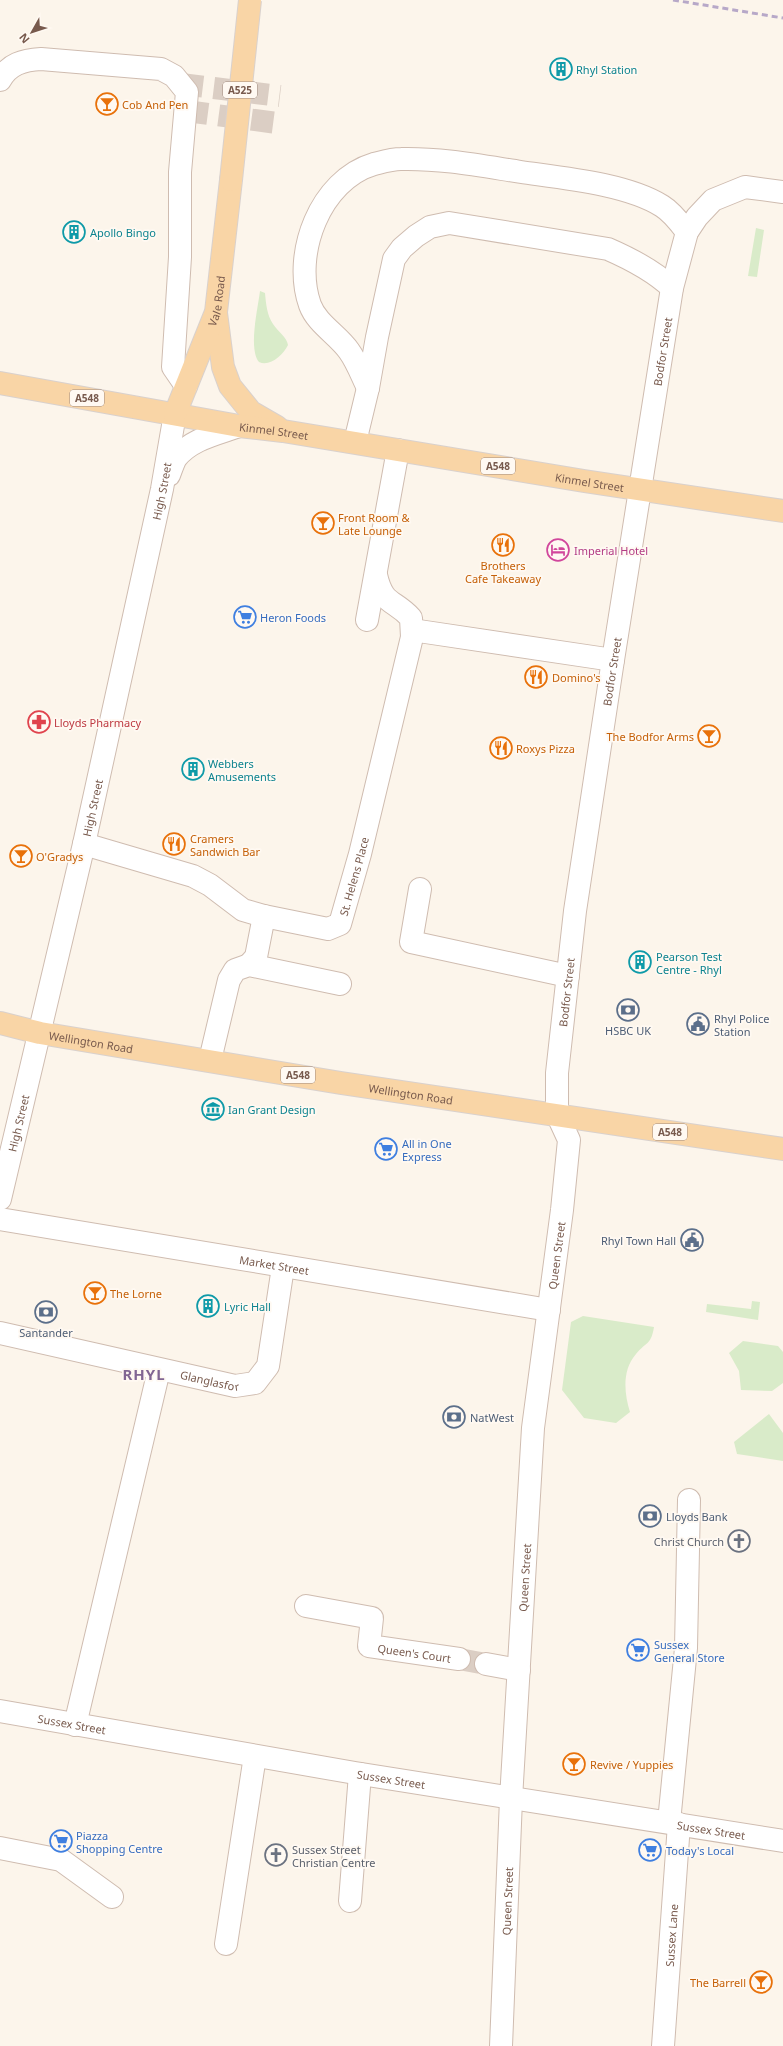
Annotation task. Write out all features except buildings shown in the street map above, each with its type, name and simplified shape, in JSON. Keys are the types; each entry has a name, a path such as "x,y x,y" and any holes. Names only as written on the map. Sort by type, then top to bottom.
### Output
{"main road":[{"name":"Vale Road","path":"174,414 216,312 250,0"},
{"name":"A525","path":"216,312 223,367 230,386 251,412 283,431"},
{"name":"A548","path":"0,382 174,414"},
{"name":"Kinmel Street","path":"174,414 239,426 354,442 641,490 783,511"},
{"name":"A548","path":"0,1023 40,1033"},
{"name":"Wellington Road","path":"40,1033 210,1060 341,1083 783,1148"}],"street":[{"path":"0,80 10,67 24,60 41,59 161,69 174,76 187,92 180,172 180,257 173,367 186,386"},
{"path":"368,388 349,350 327,328 310,306 304,277 306,249 316,218 333,192 350,177 372,165 399,158 440,160 559,177 622,189 662,206 680,222 687,232"},
{"name":"Bodfor Street","path":"557,1114 557,1073 568,976 613,660 672,288 687,232 697,217 713,200 745,187 783,192"},
{"path":"354,442 368,388 380,322 394,259 416,236 430,227 449,223 608,249 626,256 654,274 672,288"},
{"name":"High Street","path":"0,1199 84,844 162,489 174,414"},
{"path":"162,489 176,459 187,447 202,439 239,426"},
{"path":"367,620 398,450"},
{"path":"376,575 380,590 387,600 411,618 412,630 613,660"},
{"name":"St. Helens Place","path":"84,844 193,876 210,885 243,910 264,916 328,929 335,927 342,921 385,752 412,630"},
{"path":"420,889 411,942 568,976"},
{"path":"210,1060 229,980 235,970 249,965 256,957 264,916"},
{"path":"249,965 340,984"},
{"name":"Queen Street","path":"501,2046 511,1799 534,1428 570,1140 557,1114"},
{"name":"Market Street","path":"0,1218 283,1267 549,1310"},
{"name":"Glanglasfor","path":"0,1333 235,1386 255,1383 268,1366 283,1267"},
{"path":"75,1725 159,1370"},
{"name":"Sussex Lane","path":"663,2046 674,1823 686,1648 689,1500"},
{"name":"Queen's Court","path":"306,1606 372,1618 369,1646 459,1659"},
{"path":"486,1664 519,1670"},
{"name":"Sussex Street","path":"0,1710 75,1725 360,1774 783,1841"},
{"path":"226,1944 255,1756"},
{"path":"350,1902 360,1774"},
{"path":"0,1848 61,1860 112,1897"}],"green space":[{"path":"756,228 764,230 757,277 748,276"},
{"path":"260,291 265,293 267,309 271,321 286,339 288,345 280,356 267,363 259,362 254,348"},
{"path":"752,1301 760,1302 758,1320 706,1312 707,1304 751,1309"},
{"path":"583,1316 654,1327 650,1340 631,1360 628,1367 626,1374 626,1397 630,1412 616,1423 584,1418 562,1390 571,1322"},
{"path":"743,1341 778,1346 783,1352 783,1383 772,1391 741,1390 739,1371 729,1353"},
{"path":"769,1414 783,1433 783,1461 737,1454 734,1442"}],"tunnel":[{"path":"181,84 280,96"},
{"path":"186,111 277,123"},
{"path":"459,1659 486,1664"}],"railway":[{"path":"673,0 783,18"}],"place":[{"name":"Rhyl Station","path":"561,69"},
{"name":"Cob And Pen","path":"107,104"},
{"name":"Apollo Bingo","path":"74,232"},
{"name":"Front Room & Late Lounge","path":"323,523"},
{"name":"Brothers Cafe Takeaway","path":"503,545"},
{"name":"Imperial Hotel","path":"558,550"},
{"name":"Heron Foods","path":"245,617"},
{"name":"Domino's","path":"536,677"},
{"name":"Lloyds Pharmacy","path":"39,722"},
{"name":"The Bodfor Arms","path":"709,736"},
{"name":"Roxys Pizza","path":"501,748"},
{"name":"Webbers Amusements","path":"193,769"},
{"name":"Cramers Sandwich Bar","path":"174,844"},
{"name":"O'Gradys","path":"21,856"},
{"name":"Pearson Test Centre - Rhyl","path":"640,962"},
{"name":"HSBC UK","path":"628,1010"},
{"name":"Rhyl Police Station","path":"698,1024"},
{"name":"Ian Grant Design","path":"213,1109"},
{"name":"All in One Express","path":"386,1149"},
{"name":"Rhyl Town Hall","path":"692,1240"},
{"name":"The Lorne","path":"95,1293"},
{"name":"Lyric Hall","path":"208,1306"},
{"name":"Santander","path":"46,1312"},
{"name":"NatWest","path":"454,1417"},
{"name":"Lloyds Bank","path":"650,1516"},
{"name":"Christ Church","path":"739,1541"},
{"name":"Sussex General Store","path":"638,1650"},
{"name":"Revive / Yuppies","path":"574,1764"},
{"name":"Piazza Shopping Centre","path":"61,1841"},
{"name":"Today's Local","path":"650,1850"},
{"name":"Sussex Street Christian Centre","path":"276,1855"},
{"name":"The Barrell","path":"761,1982"}],"district":[{"name":"RHYL","path":"144,1374"}]}
